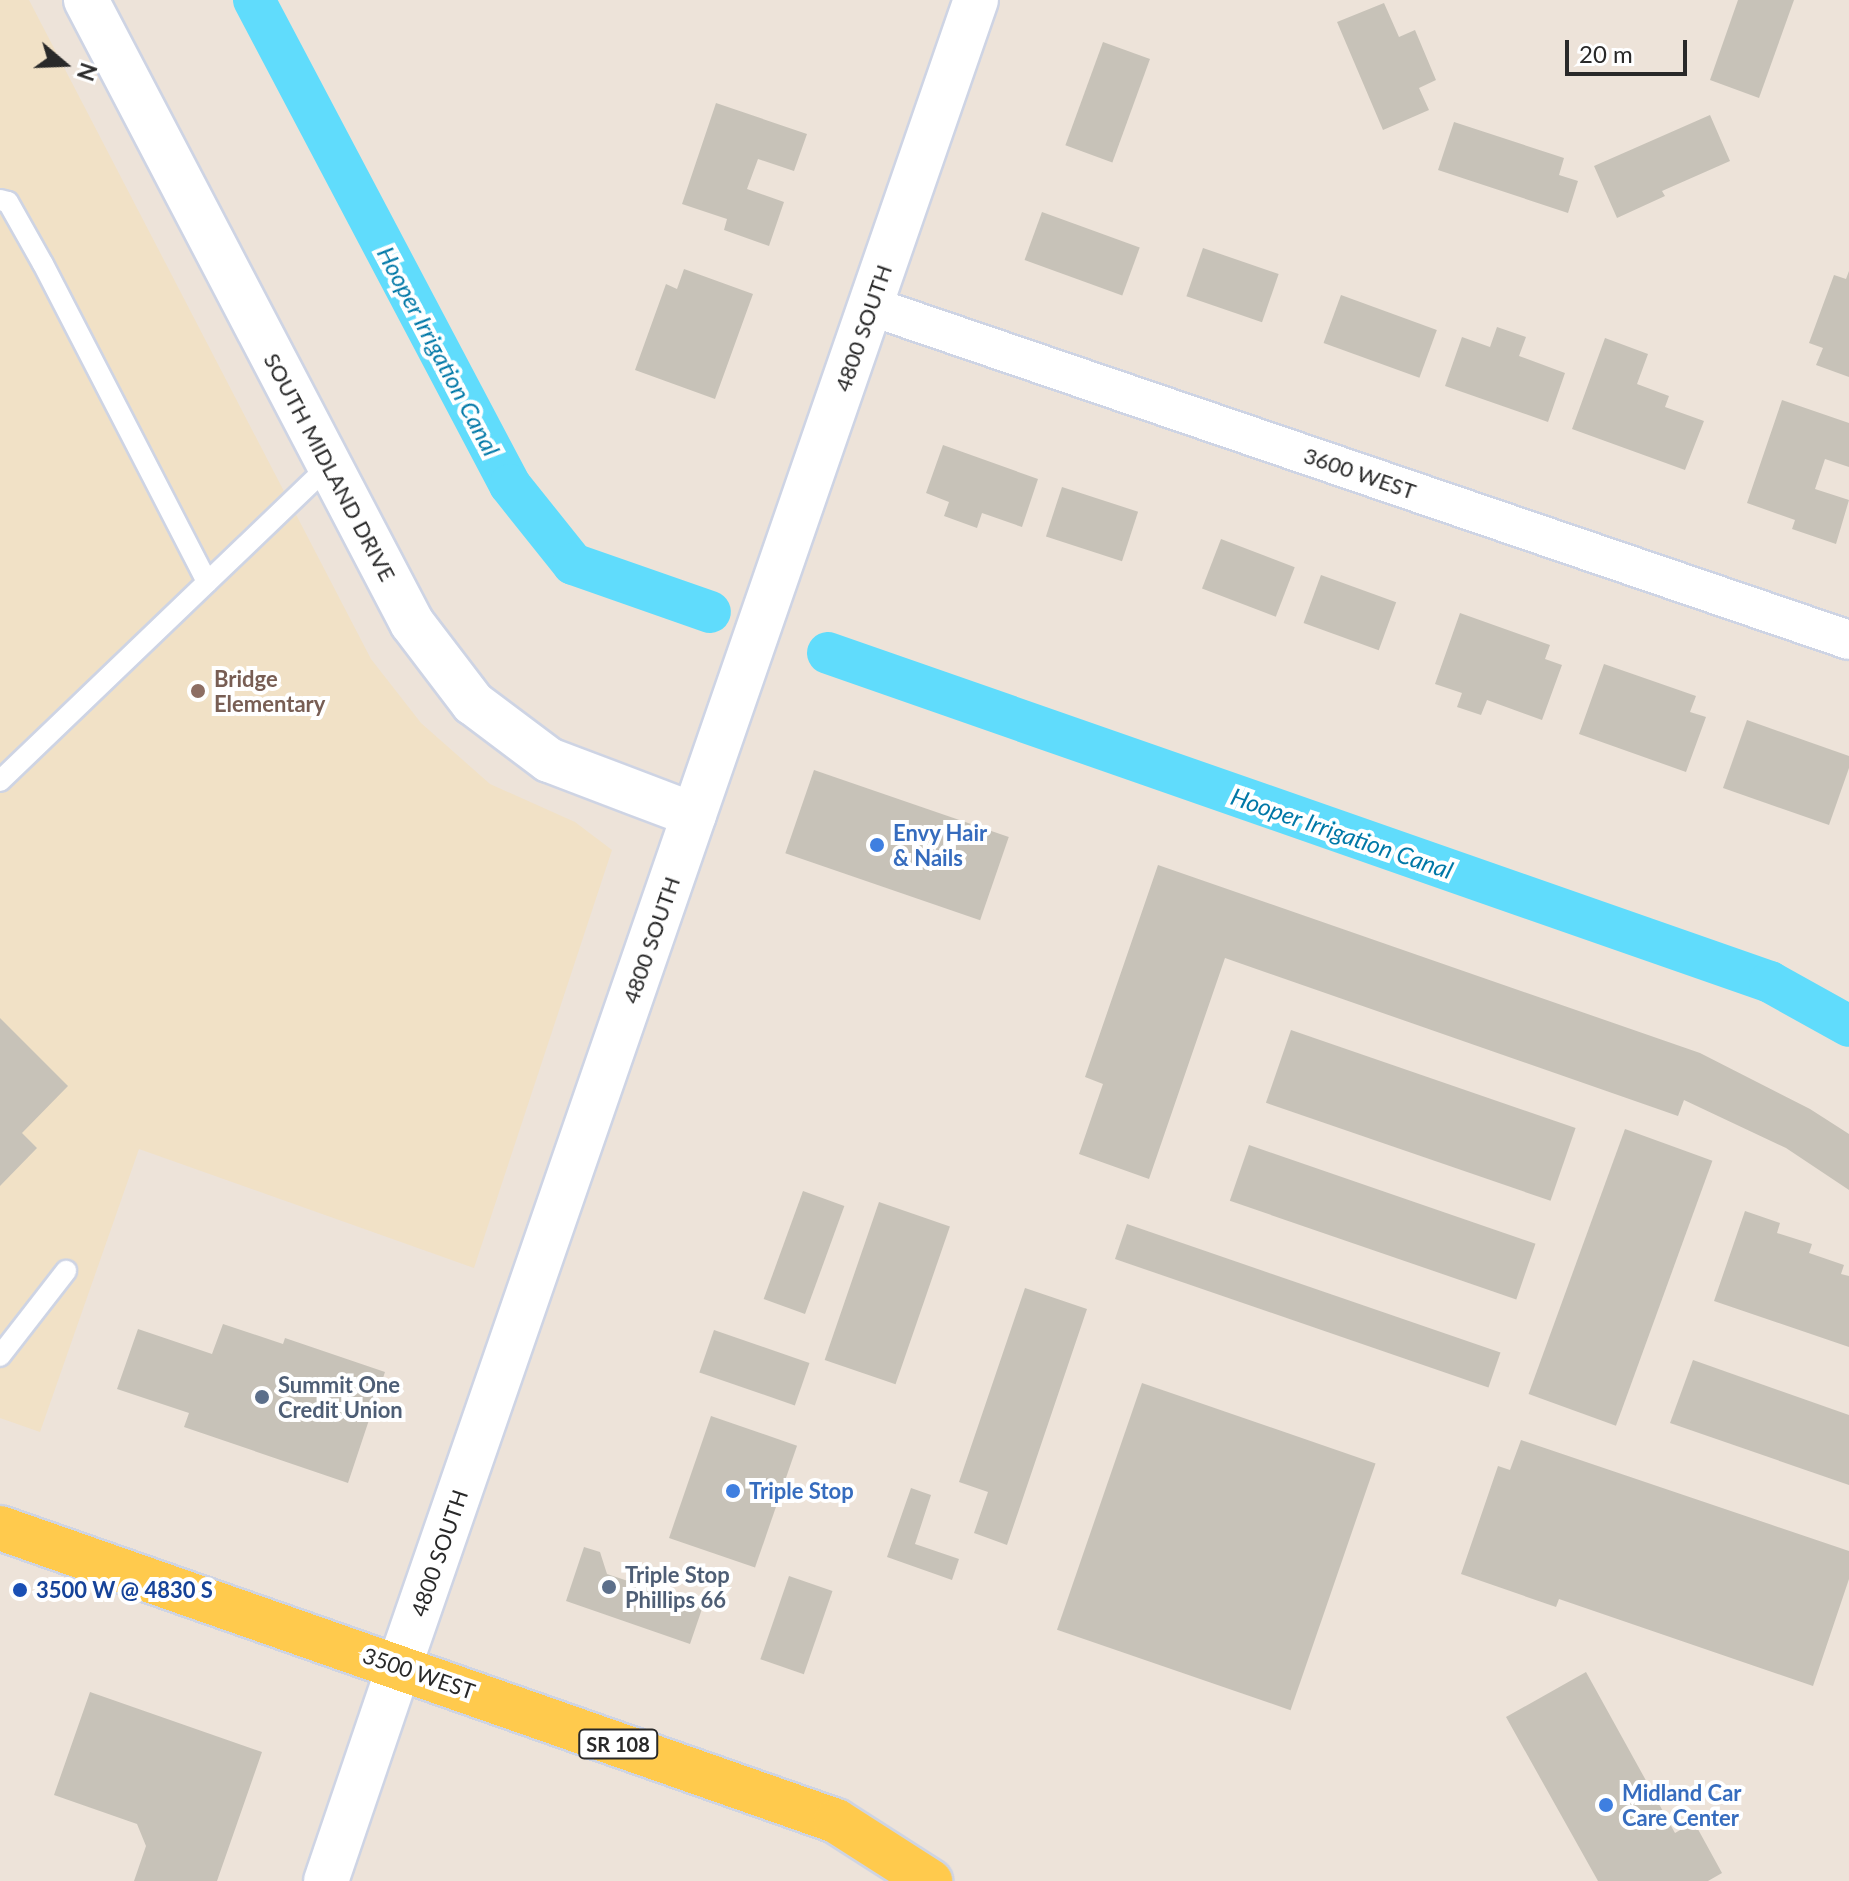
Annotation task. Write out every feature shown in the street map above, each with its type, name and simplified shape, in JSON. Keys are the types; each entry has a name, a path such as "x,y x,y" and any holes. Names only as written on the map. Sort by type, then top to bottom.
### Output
{"main road":[{"name":"3500 WEST","path":"0,1528 836,1821 930,1881"}],"street":[{"name":"SOUTH MIDLAND DRIVE","path":"86,0 412,623 473,703 549,760 694,815"},
{"name":"4800 SOUTH","path":"326,1881 976,0"},
{"name":"3600 WEST","path":"870,306 1849,640"}],"lane":[{"path":"0,200 8,202 43,264 207,582"},
{"path":"0,781 329,465"},
{"path":"0,1356 66,1271"}],"shaded area":[{"name":"Bridge Elementary","path":"0,0 29,0 371,659 421,723 490,784 575,822 612,850 474,1268 139,1149 40,1432 0,1418"}],"building":[{"path":"1738,0 1794,0 1759,98 1710,80"},
{"path":"1384,3 1399,37 1415,30 1436,80 1419,88 1429,110 1383,130 1337,22"},
{"path":"1103,42 1150,59 1112,162 1065,145"},
{"path":"716,103 807,134 794,171 758,159 747,189 784,202 769,246 724,230 727,219 682,204"},
{"path":"1710,115 1730,161 1662,191 1665,196 1617,218 1594,166"},
{"path":"1454,122 1564,158 1559,175 1578,181 1568,213 1438,170"},
{"path":"1042,212 1140,248 1122,295 1025,260"},
{"path":"1203,248 1279,274 1262,322 1186,296"},
{"path":"684,269 753,294 715,399 635,370 666,284 677,289"},
{"path":"1849,271 1849,377 1816,365 1823,348 1809,343 1834,275 1846,279"},
{"path":"1341,295 1437,330 1419,378 1324,343"},
{"path":"1497,327 1526,337 1519,356 1565,373 1548,422 1445,386 1462,337 1490,347"},
{"path":"1605,338 1648,354 1637,384 1669,396 1665,407 1704,421 1685,470 1572,429"},
{"path":"1782,400 1849,423 1849,467 1825,459 1815,489 1849,500 1836,544 1792,529 1795,520 1747,503"},
{"path":"943,445 1038,479 1022,527 982,513 977,528 944,516 949,502 926,493"},
{"path":"1062,487 1138,512 1122,561 1046,536"},
{"path":"1221,539 1295,567 1276,617 1202,588"},
{"path":"1321,575 1396,602 1379,650 1304,623"},
{"path":"1460,613 1550,645 1545,659 1562,665 1542,720 1487,700 1481,715 1457,707 1462,693 1435,684"},
{"path":"1604,664 1696,696 1690,712 1706,717 1686,772 1579,734"},
{"path":"1747,720 1849,756 1849,768 1829,825 1723,788"},
{"path":"814,770 1009,837 980,920 785,853"},
{"path":"1158,865 1700,1053 1810,1109 1849,1134 1849,1190 1786,1148 1684,1100 1678,1116 1225,958 1149,1179 1079,1154 1103,1084 1085,1077"},
{"path":"0,1018 68,1086 22,1133 37,1148 0,1186"},
{"path":"1291,1030 1576,1128 1551,1201 1266,1103"},
{"path":"1625,1129 1712,1161 1616,1426 1529,1394"},
{"path":"1249,1145 1535,1244 1516,1299 1230,1201"},
{"path":"803,1191 844,1206 805,1314 764,1299"},
{"path":"879,1202 950,1226 896,1384 825,1360"},
{"path":"1745,1211 1780,1223 1777,1233 1812,1244 1809,1253 1844,1265 1841,1274 1849,1276 1849,1347 1714,1301"},
{"path":"1127,1224 1500,1353 1488,1388 1115,1259"},
{"path":"1025,1288 1087,1309 1007,1545 974,1533 988,1492 959,1482"},
{"path":"223,1324 283,1344 285,1338 385,1372 348,1483 184,1427 189,1413 117,1389 138,1329 212,1354"},
{"path":"714,1330 809,1363 795,1405 699,1373"},
{"path":"1693,1360 1849,1415 1849,1485 1670,1423"},
{"path":"1142,1383 1376,1463 1291,1710 1057,1630"},
{"name":"Triple Stop","path":"711,1416 797,1446 755,1568 669,1538"},
{"path":"1521,1440 1849,1551 1849,1579 1813,1686 1559,1599 1556,1607 1461,1574 1498,1466 1510,1470"},
{"path":"911,1488 931,1495 915,1544 959,1559 952,1580 887,1557"},
{"name":"Triple Stop Phillips 66","path":"584,1547 600,1552 607,1574 703,1606 690,1644 566,1601"},
{"name":"Triple Stop Phillips 66","path":"789,1576 832,1591 804,1674 760,1659"},
{"path":"1586,1672 1675,1833 1694,1822 1722,1873 1708,1881 1598,1881 1506,1717"},
{"path":"90,1692 262,1752 217,1881 134,1881 146,1846 137,1824 54,1795"}],"waterway":[{"name":"Hooper Irrigation Canal","path":"254,0 510,485 573,564 710,612"},
{"name":"Hooper Irrigation Canal","path":"828,653 1770,982 1849,1026"}],"place":[{"name":"Bridge Elementary","path":"198,691"},
{"name":"Envy Hair & Nails","path":"877,845"},
{"name":"Summit One Credit Union","path":"262,1397"},
{"name":"Triple Stop","path":"733,1491"},
{"name":"Triple Stop Phillips 66","path":"609,1587"},
{"name":"3500 W @ 4830 S","path":"20,1590"},
{"name":"Midland Car Care Center","path":"1606,1805"}]}
